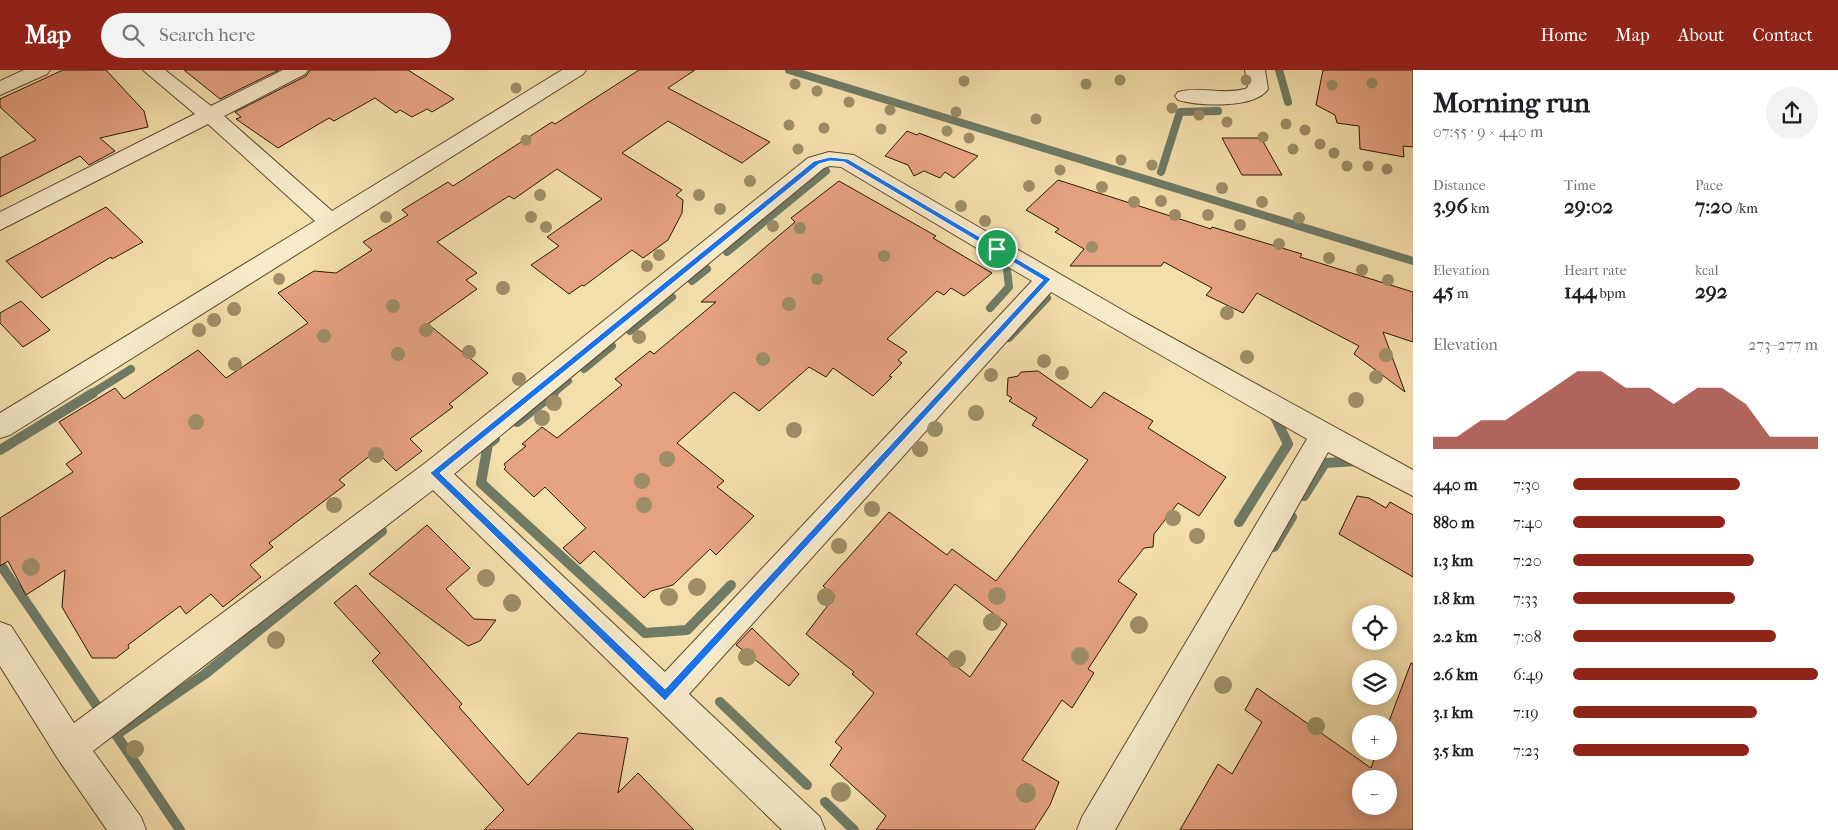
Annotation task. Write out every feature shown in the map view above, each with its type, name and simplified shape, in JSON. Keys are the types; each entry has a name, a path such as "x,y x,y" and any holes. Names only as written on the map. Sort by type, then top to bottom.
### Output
{"street":[{"path":"0,89 40,70"},
{"path":"153,70 211,116 331,223"},
{"path":"0,222 298,70"},
{"path":"0,427 576,70"},
{"path":"1185,96 1238,97 1252,95 1258,89 1255,70"},
{"path":"70,747 434,473 816,163 830,159 846,160 1048,279 1323,436 1413,484"},
{"path":"665,696 1048,279"},
{"path":"1095,830 1323,436"},
{"path":"434,473 807,830"},
{"path":"0,637 70,747 128,830"}],"building":[{"path":"63,70 106,70 144,111 148,127 100,138 115,151 89,165 80,156 0,197 0,158 36,140 0,107 0,99"},
{"path":"184,70 279,70 220,99"},
{"path":"310,70 408,70 454,99 432,112 427,109 412,117 400,110 396,113 375,98 334,121 329,118 278,148 236,119 241,117 235,112 306,76"},
{"path":"639,70 695,70 668,88 770,142 742,163 668,121 622,153 682,190 676,195 683,200 682,213 668,240 643,258 632,250 584,286 582,285 569,294 531,265 559,246 547,237 602,199 557,169 514,199 509,196 437,242 477,273 466,280 477,289 428,324 488,373 449,404 453,407 410,439 422,451 396,471 376,451 339,480 345,485 269,543 273,547 250,565 261,577 223,607 211,594 186,614 180,606 128,645 129,648 116,658 92,658 62,607 65,570 26,595 8,561 0,566 0,518 73,472 66,464 82,453 59,422 115,388 124,399 198,350 226,378 308,323 278,293 314,271 336,273 372,250 363,242 408,215 402,210 448,182 453,186 552,122 555,124"},
{"path":"1323,70 1413,70 1413,147 1403,146 1404,157 1360,149 1359,126 1337,123 1335,115 1316,105"},
{"path":"907,131 917,135 919,133 978,156 954,178 945,172 940,178 924,171 914,176 908,165 885,156"},
{"path":"1222,138 1261,138 1282,175 1242,175"},
{"path":"1058,180 1211,229 1212,227 1302,254 1300,257 1413,292 1413,342 1383,332 1405,392 1354,354 1359,346 1257,293 1243,313 1206,295 1212,288 1164,262 1161,266 1070,266 1084,249 1055,232 1059,229 1026,210"},
{"path":"839,181 936,236 933,238 992,273 964,296 951,288 944,295 937,291 887,339 907,352 898,360 902,363 889,376 892,377 873,396 833,368 826,377 809,367 759,411 734,392 677,443 724,481 717,487 754,516 716,555 710,549 673,585 651,591 644,598 594,551 580,564 563,548 586,528 545,487 534,497 504,469 506,467 504,464 526,446 522,444 542,427 557,438 622,385 615,379 650,351 654,354 716,302 701,302 795,222 791,218"},
{"path":"106,207 143,242 112,259 111,257 42,298 6,261"},
{"path":"21,301 50,330 23,347 0,323 0,313"},
{"path":"1038,371 1091,408 1104,392 1153,421 1148,428 1226,477 1199,516 1178,503 1154,534 1153,547 1144,548 1118,581 1137,594 1088,669 1094,673 1072,708 1062,700 1022,760 1059,782 1050,805 1034,830 876,830 886,816 830,765 842,748 835,742 874,693 852,674 854,672 806,634 835,596 823,586 889,512 947,555 952,549 996,581 1088,460 1032,425 1037,418 1009,401 1012,398 1007,395 1008,378 1018,376 1021,372","holes":["955,584 1007,624 970,677 916,634"]},
{"path":"1357,496 1369,498 1386,508 1390,502 1413,515 1413,577 1339,534"},
{"path":"427,525 470,568 446,589 474,619 496,620 480,641 468,646 369,574"},
{"path":"356,585 462,704 459,707 528,785 578,733 628,738 618,793 638,773 694,830 484,830 504,810 372,661 380,653 334,603"},
{"path":"752,628 799,674 789,686 736,645"},
{"path":"1411,663 1413,664 1413,830 1180,830 1218,764 1232,774 1262,722 1245,710 1257,688 1352,755 1352,760 1360,760 1371,768 1374,760 1397,760 1397,715 1391,715 1395,705 1397,705 1397,700"}],"waterway":[{"path":"789,70 1413,261"},
{"path":"1279,70 1288,102"},
{"path":"1161,172 1180,112 1218,111"},
{"path":"727,252 826,171"},
{"path":"990,308 1009,287 1006,261 1002,258"},
{"path":"692,281 707,269"},
{"path":"630,331 672,297"},
{"path":"1009,338 1047,298"},
{"path":"584,369 612,346"},
{"path":"91,394 131,369"},
{"path":"552,394 568,381"},
{"path":"0,450 93,393"},
{"path":"517,422 554,393"},
{"path":"1239,522 1288,444 1272,411"},
{"path":"495,439 488,444 481,483 645,633 687,630 731,585"},
{"path":"1304,496 1325,463 1358,461"},
{"path":"1274,547 1292,517"},
{"path":"116,735 205,674 382,531"},
{"path":"0,564 103,715"},
{"path":"720,702 807,785"},
{"path":"113,730 116,735"},
{"path":"116,735 180,830"},
{"path":"825,802 854,830"}],"route":[{"path":"830,159 846,160 997,249 1048,279 665,696 434,473 816,163 830,159"}]}
